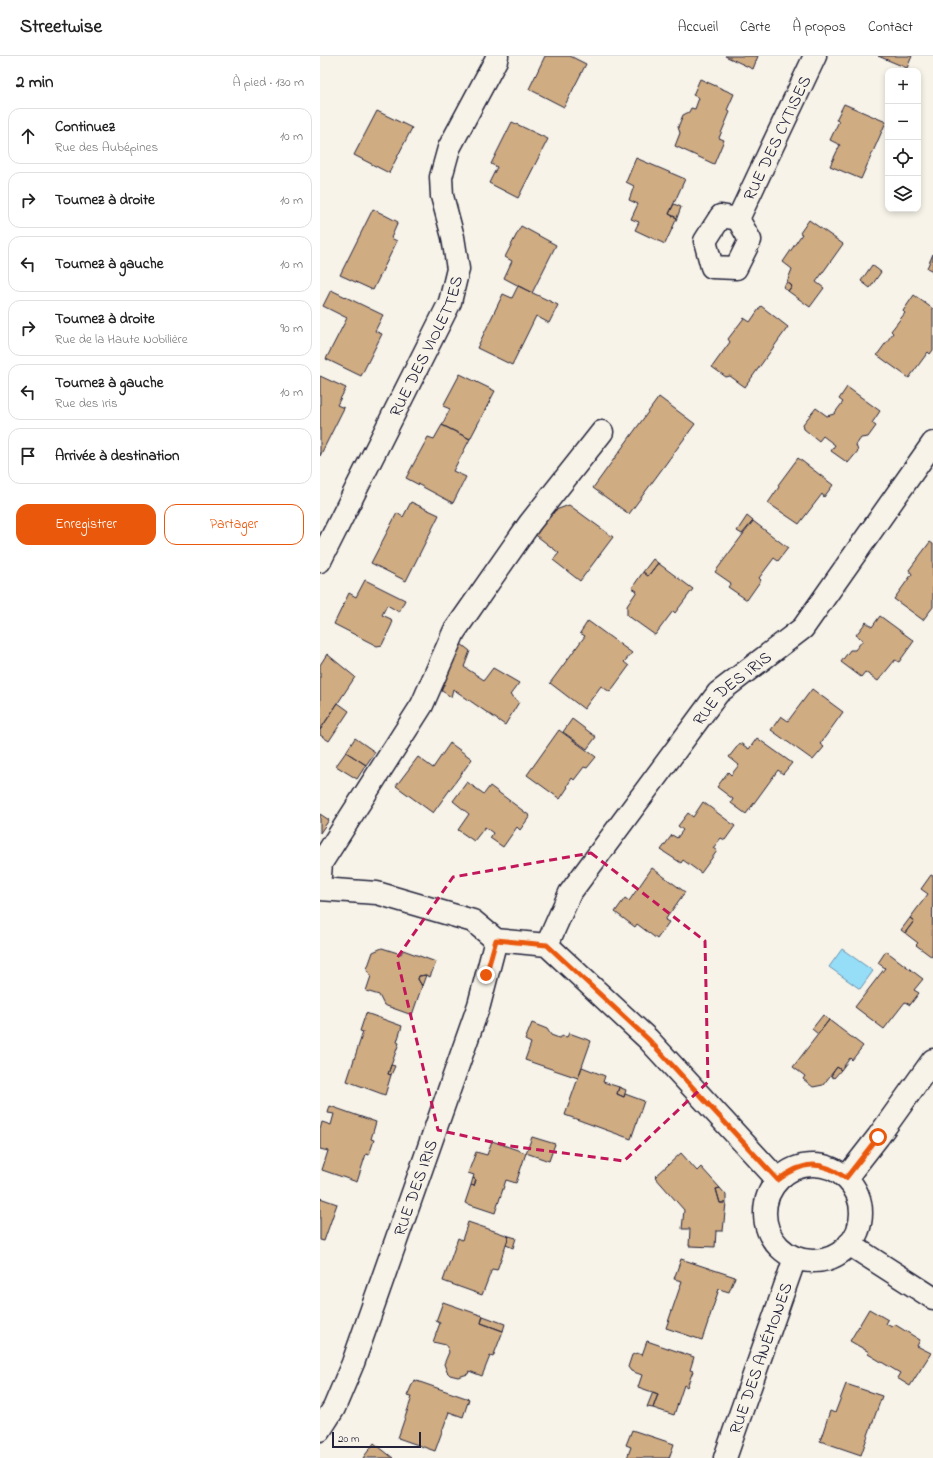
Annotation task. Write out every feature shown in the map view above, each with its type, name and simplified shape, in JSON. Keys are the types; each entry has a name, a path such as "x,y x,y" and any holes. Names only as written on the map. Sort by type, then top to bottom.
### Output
{"street":[{"name":"RUE DES VIOLETTES","path":"320,561 450,302 458,269 453,237 442,196 441,177 449,148 497,56"},
{"name":"RUE DES CYTISES","path":"738,219 815,56"},
{"path":"320,876 321,863 422,705 454,632 530,523 602,432"},
{"name":"RUE DES IRIS","path":"547,945 570,893 718,693 802,628 933,443"},
{"path":"320,889 377,893 473,921 496,940 547,945 648,1039 778,1180"},
{"name":"RUE DES IRIS","path":"320,1430 334,1408 353,1363 479,1005 496,940"},
{"path":"846,1178 878,1137 933,1060"},
{"path":"819,1165 834,1170 846,1178 855,1190 860,1203 861,1218 857,1232 849,1244 838,1254 824,1260 810,1261 795,1258 782,1250 772,1238 766,1223 765,1208 769,1193 778,1180 790,1171 804,1166 819,1165"},
{"path":"849,1244 933,1298"},
{"name":"RUE DES ANÉMONES","path":"725,1458 795,1258"}],"highlighted area":[{"path":"591,853 705,941 708,1082 624,1161 510,1146 438,1130 397,958 453,877"}],"water":[{"path":"842,949 873,971 860,989 829,967"}],"building":[{"path":"545,56 570,56 586,64 564,107 529,89"},
{"path":"725,56 758,56 753,69"},
{"path":"878,56 912,56 907,68"},
{"path":"700,79 734,94 727,110 730,112 719,138 724,140 714,164 675,146 680,133 678,127 683,115 689,112 691,108 695,109 699,98 693,95"},
{"path":"844,104 885,122 861,179 830,166 840,145 830,140 839,121 836,120"},
{"path":"377,111 412,128 389,173 354,155"},
{"path":"512,122 548,139 518,198 489,183 497,167 491,164"},
{"path":"636,158 685,179 669,214 677,218 665,244 635,230 639,222 631,219 638,204 629,200 634,186 626,182"},
{"path":"674,204 681,207 677,218 669,214"},
{"path":"373,209 398,222 391,238 397,241 373,290 340,275"},
{"path":"809,220 843,244 816,282 824,288 810,307 788,291 792,286 787,282 792,269 783,262 802,234 800,233"},
{"path":"521,226 556,245 532,293 504,278 512,261 505,257"},
{"path":"933,254 933,271 927,268"},
{"path":"872,265 881,272 870,288 861,281"},
{"path":"787,282 792,286 788,291 783,287"},
{"path":"518,286 558,305 549,323 536,316 512,365 477,348 503,294 512,298"},
{"path":"331,290 383,315 375,331 382,334 361,376 326,359 347,318 323,306"},
{"path":"914,295 933,309 933,350 930,354 928,352 909,378 877,355 893,333 891,331 905,313 903,311"},
{"path":"761,306 788,327 745,387 730,376 726,377 712,367 730,342 728,339 744,318 750,322"},
{"path":"460,374 495,391 470,439 442,425 450,409 443,406"},
{"path":"320,376 346,388 337,405 344,408 320,456"},
{"path":"847,387 880,411 872,423 876,426 868,437 861,438 856,445 858,451 848,463 831,451 835,445 823,436 819,441 804,429 803,424 816,408 827,416 834,414 843,402 839,399"},
{"path":"659,397 695,424 629,514 593,488"},
{"path":"442,425 470,439 453,471 466,477 453,503 406,478 428,437 434,439"},
{"path":"798,458 833,485 824,497 822,494 799,524 768,503 779,487 778,485"},
{"path":"411,502 439,515 406,581 371,563 397,513 403,517"},
{"path":"569,505 613,537 580,581 553,560 559,553 533,533 548,513"},
{"path":"747,516 753,521 742,534 737,531"},
{"path":"753,521 788,548 778,561 774,558 759,578 761,580 747,600 728,587 731,583 715,572"},
{"path":"930,542 933,544 933,607 923,620 894,599 912,574 909,570"},
{"path":"653,559 658,563 648,576 643,572"},
{"path":"658,563 693,589 675,613 673,611 655,635 627,615 627,606 637,591 632,588 643,572 648,576"},
{"path":"365,580 405,600 399,612 387,605 382,615 391,619 392,624 382,645 377,646 334,624 349,593 356,597"},
{"path":"880,616 914,641 899,662 895,660 878,681 865,672 861,677 841,662 850,650 855,650 863,640 856,635 866,622 872,627"},
{"path":"588,621 632,653 624,662 629,666 610,692 601,686 584,709 550,683 585,636 580,633"},
{"path":"456,640 470,651 464,667 484,680 493,668 519,683 510,695 519,702 505,725 453,689 451,697 436,687"},
{"path":"327,654 355,677 320,730 320,665"},
{"path":"812,689 843,712 820,744 824,747 813,760 771,730 781,716 788,721"},
{"path":"338,703 349,711 329,741 320,735 320,730"},
{"path":"572,719 596,737 587,749 563,732"},
{"path":"559,730 596,757 587,768 584,767 574,780 572,778 560,799 527,775"},
{"path":"355,738 375,752 366,765 346,752"},
{"path":"757,738 792,763 783,774 778,770 746,814 731,803 733,799 717,787 728,772 731,775 739,765 729,757 740,743 749,749"},
{"path":"450,743 472,759 433,813 396,786 418,757 433,768"},
{"path":"346,752 366,765 357,779 336,766"},
{"path":"467,782 484,794 490,786 530,816 520,830 517,827 503,847 490,838 493,833 485,827 474,841 458,830 469,814 453,801"},
{"path":"703,802 735,826 725,840 721,838 713,848 717,851 701,873 683,860 681,863 661,850 672,835 677,838 683,830 678,826 688,813 693,817"},
{"path":"320,814 329,820 320,833"},
{"path":"652,868 685,892 665,920 669,922 657,939 637,924 635,927 615,912 625,898 629,901"},
{"path":"931,875 933,876 932,957 916,945 918,943 905,933 914,921 910,918 928,894 921,889"},
{"path":"910,918 914,921 905,933 901,930"},
{"path":"382,948 401,954 403,950 436,962 430,977 426,975 419,976 418,979 422,986 412,1015 384,1005 379,995 366,991 371,976 367,969 373,952"},
{"path":"886,951 923,979 914,990 919,993 910,1005 905,1002 884,1029 855,1007 885,968 878,963"},
{"path":"426,975 422,986 418,979 419,976"},
{"path":"366,1013 402,1026 397,1042 399,1043 388,1074 391,1075 385,1095 347,1081 363,1032 360,1031"},
{"path":"823,1015 829,1020 818,1034 812,1029"},
{"path":"829,1020 863,1046 852,1060 850,1058 841,1070 837,1067 823,1085 813,1087 803,1079 805,1076 793,1067"},
{"path":"532,1023 547,1029 551,1035 559,1038 563,1036 567,1037 569,1033 591,1041 578,1078 525,1060 531,1043 525,1040"},
{"path":"391,1065 395,1066 391,1075 388,1074"},
{"path":"582,1067 605,1076 603,1082 619,1087 617,1094 624,1097 625,1094 644,1101 631,1139 565,1115"},
{"path":"837,1067 841,1070 834,1078 831,1076"},
{"path":"619,1087 626,1090 624,1097 617,1094"},
{"path":"330,1106 376,1122 371,1139 374,1140 369,1155 366,1154 357,1182 322,1170 328,1151 320,1149 320,1130 322,1122 331,1125 334,1114 328,1113"},
{"path":"532,1137 555,1144 549,1161 526,1153"},
{"path":"492,1141 526,1153 516,1183 506,1180 495,1213 465,1203 471,1185 474,1186 476,1180 473,1178 474,1175 468,1173 476,1152 487,1155"},
{"path":"681,1153 697,1171 701,1167 720,1188 716,1189 720,1203 726,1203 723,1231 716,1231 715,1247 689,1246 690,1229 682,1229 684,1210 655,1177"},
{"path":"473,1178 476,1180 474,1186 471,1185"},
{"path":"720,1188 726,1195 726,1203 720,1203 716,1189"},
{"path":"320,1198 337,1204 324,1241 320,1240"},
{"path":"468,1222 509,1236 497,1270 492,1269 482,1295 443,1281 458,1238 462,1240"},
{"path":"509,1236 516,1238 513,1248 506,1245"},
{"path":"681,1259 735,1277 729,1292 719,1289 702,1340 666,1328 682,1281 674,1279"},
{"path":"443,1302 483,1316 481,1323 503,1331 493,1357 490,1356 482,1376 469,1371 468,1374 458,1377 450,1375 447,1372 444,1364 449,1352 446,1345 433,1342 440,1323 436,1321"},
{"path":"869,1309 888,1320 886,1324 892,1327 894,1324 920,1340 917,1346 931,1353 910,1386 897,1378 900,1373 868,1354 869,1352 850,1341"},
{"path":"483,1316 505,1324 503,1331 481,1323"},
{"path":"647,1341 694,1357 690,1370 693,1371 687,1387 684,1385 674,1415 653,1408 658,1394 638,1387 642,1375 631,1371 628,1367 632,1355 637,1353 642,1355"},
{"path":"414,1380 469,1399 463,1417 449,1412 435,1451 398,1438 412,1397 407,1396"},
{"path":"846,1384 882,1396 861,1455 820,1441 830,1411 835,1413"},
{"path":"653,1392 658,1394 653,1408 647,1407"},
{"path":"632,1430 674,1444 669,1458 627,1458 631,1447 626,1445"},
{"path":"374,1443 393,1458 363,1458"}],"route":[{"path":"486,975 496,940 547,945 648,1039 778,1180 790,1171 804,1166 819,1165 834,1170 846,1178 878,1137"}]}
